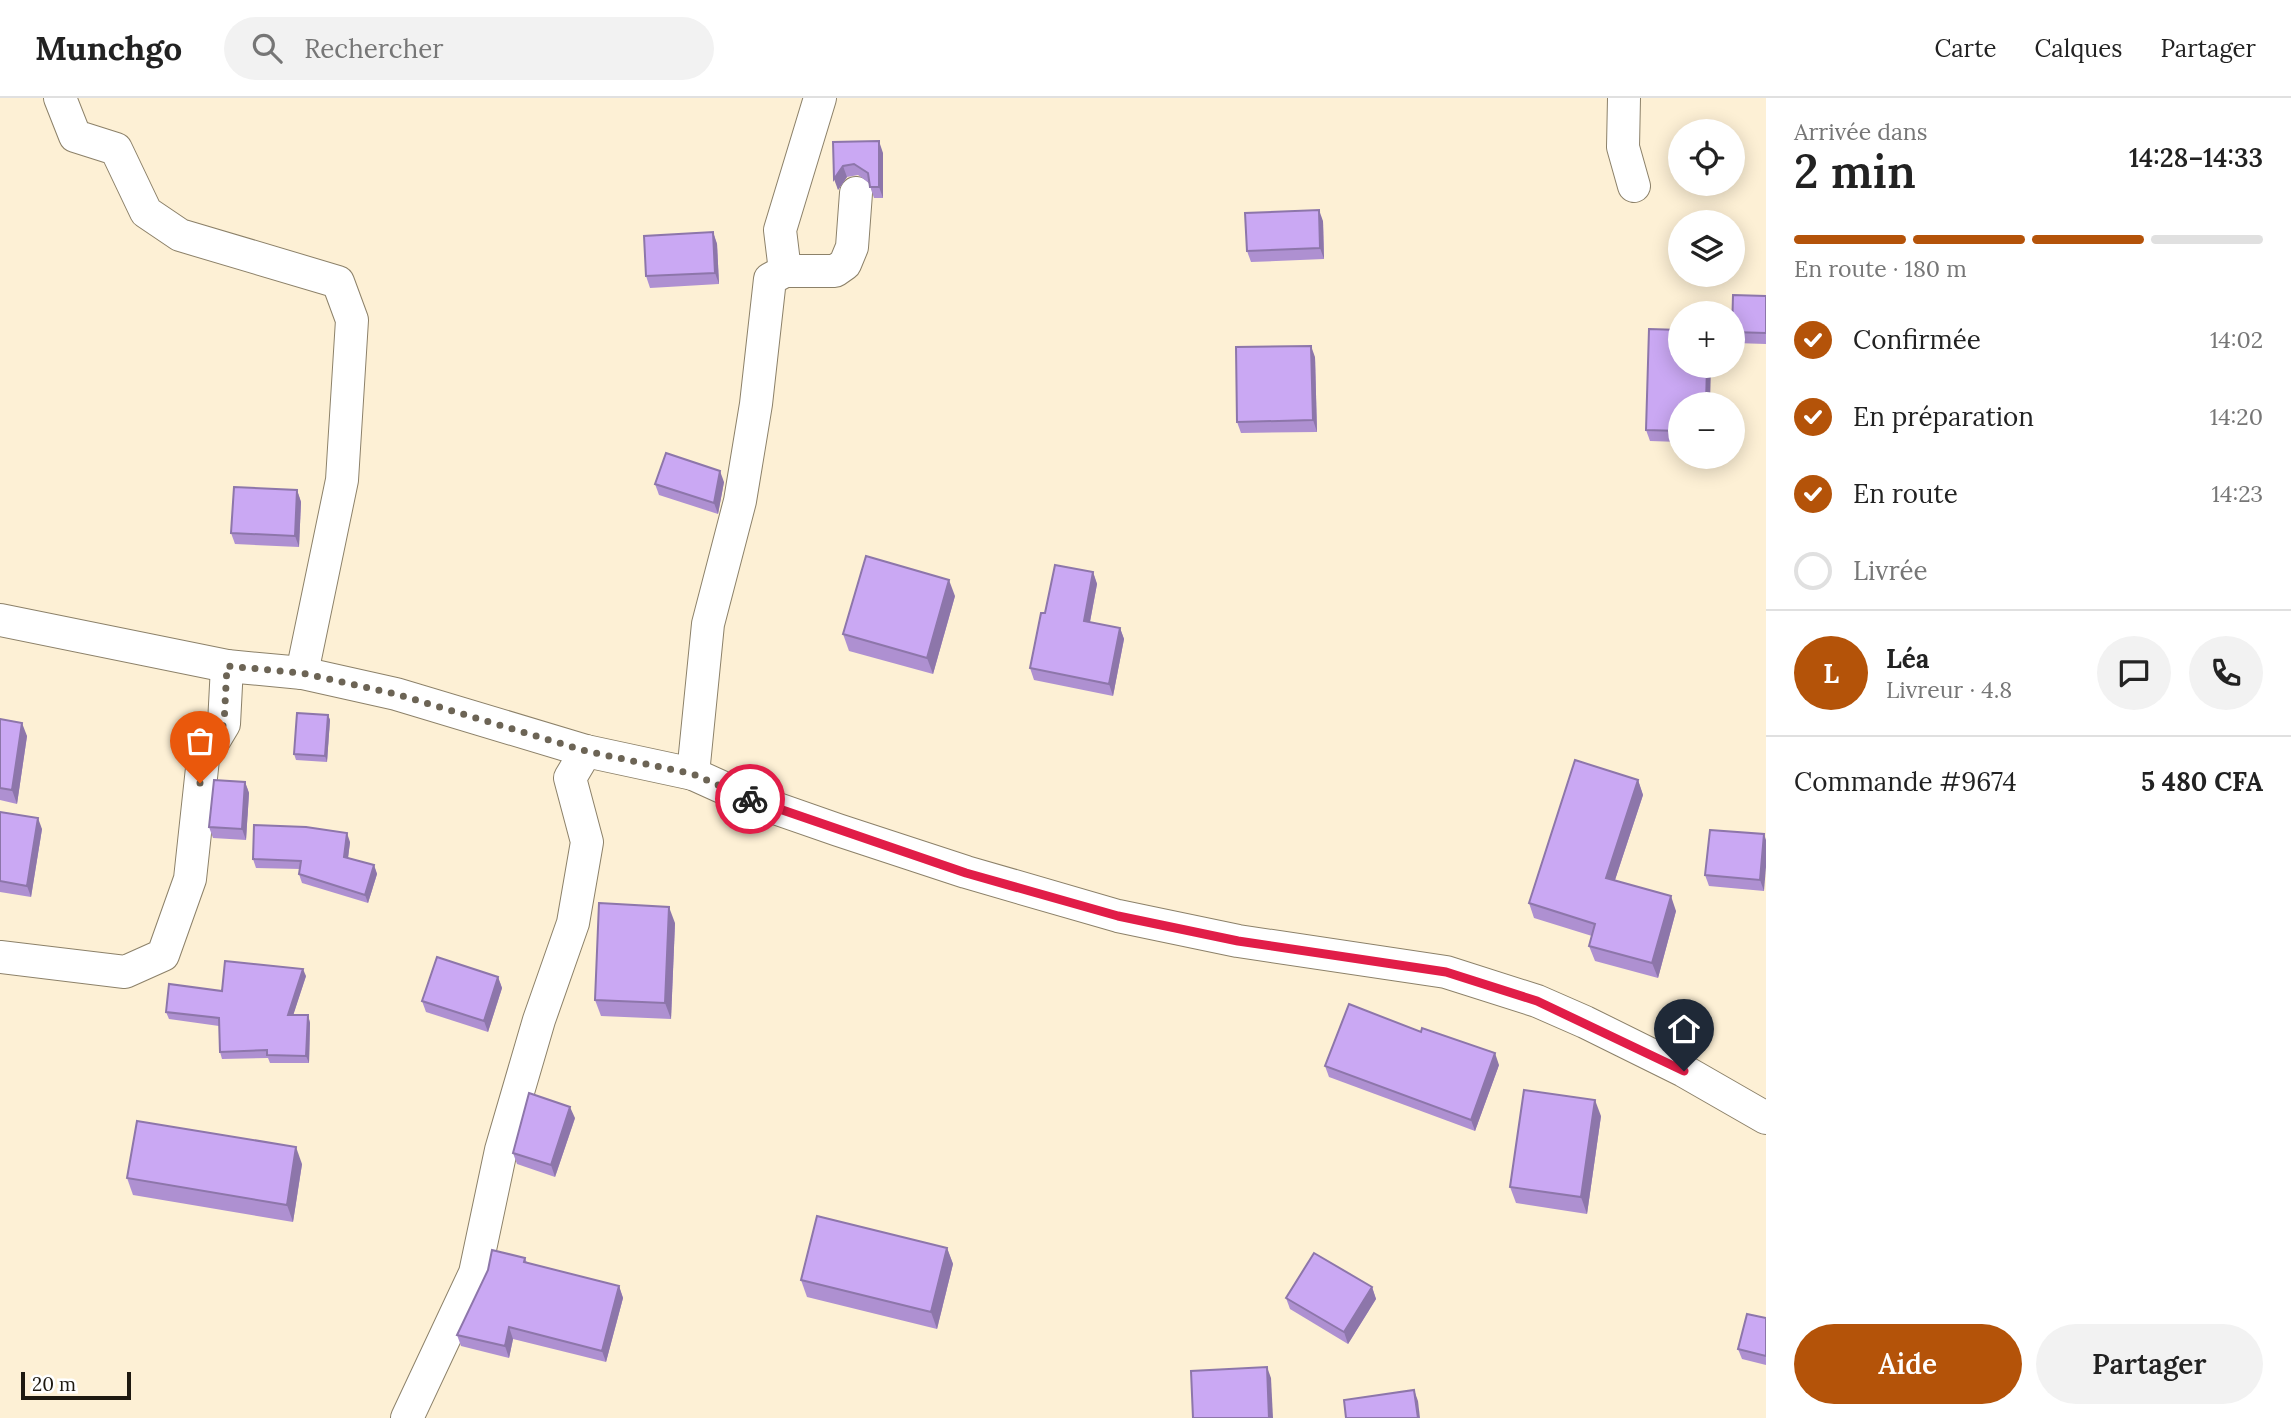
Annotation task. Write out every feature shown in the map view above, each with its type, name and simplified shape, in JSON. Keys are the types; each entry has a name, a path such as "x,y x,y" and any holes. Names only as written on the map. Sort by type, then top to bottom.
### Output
{"street":[{"path":"60,98 75,136 116,149 146,212 180,235 338,282 352,320 342,480 302,673"},
{"path":"785,271 780,230 820,98"},
{"path":"1624,98 1623,147 1634,186"},
{"path":"693,774 708,624 740,501 756,404 770,279 785,271 835,271 845,264 852,247 856,193"},
{"path":"0,621 227,666 302,673 396,694 586,751 693,774 746,798 966,873 1118,916 1238,941 1446,972 1496,987 1585,1022 1684,1071 1766,1118"},
{"path":"0,957 125,972 163,955 190,878 203,759 224,724 227,666"},
{"path":"407,1418 475,1273 501,1150 539,1020 573,923 587,842 570,778 586,751"}],"building":[{"path":"879,141 879,187 870,187 868,173 854,164 843,166 834,179 833,142"},
{"path":"1319,210 1320,248 1247,251 1245,213"},
{"path":"713,232 715,273 646,276 644,236"},
{"path":"1733,295 1766,296 1766,333 1745,332 1745,301 1733,301"},
{"path":"1649,329 1668,330 1668,378 1707,378 1706,392 1668,392 1668,431 1646,430"},
{"path":"1311,346 1313,420 1237,422 1236,347"},
{"path":"666,453 720,471 714,503 655,484"},
{"path":"234,487 297,490 295,536 231,533"},
{"path":"866,556 949,580 927,658 843,634"},
{"path":"1055,565 1093,572 1084,621 1120,628 1109,684 1030,668 1041,613 1045,613"},
{"path":"297,713 328,715 325,756 294,754"},
{"path":"0,719 22,723 12,790 0,788"},
{"path":"1575,760 1638,780 1606,878 1671,896 1652,963 1589,946 1595,924 1529,903"},
{"path":"214,780 245,782 242,829 209,827"},
{"path":"0,812 38,818 27,886 0,881"},
{"path":"254,825 306,827 347,833 344,857 374,865 365,895 299,874 301,861 253,859"},
{"path":"1710,830 1764,834 1760,880 1705,875"},
{"path":"599,903 669,907 665,1003 595,1000"},
{"path":"437,957 498,977 484,1021 422,1001"},
{"path":"225,961 303,969 288,1015 308,1015 306,1056 267,1055 267,1050 220,1052 219,1018 166,1012 169,984 222,991"},
{"path":"1349,1004 1421,1032 1422,1028 1495,1053 1471,1120 1325,1066"},
{"path":"1524,1090 1595,1100 1581,1197 1510,1187"},
{"path":"529,1093 570,1107 551,1165 513,1153"},
{"path":"137,1121 296,1147 287,1205 127,1178"},
{"path":"817,1216 947,1248 931,1312 801,1280"},
{"path":"492,1250 525,1258 524,1262 619,1286 602,1351 509,1327 505,1346 457,1335 488,1270"},
{"path":"1314,1253 1372,1287 1344,1332 1286,1298"},
{"path":"1747,1314 1766,1318 1766,1356 1738,1349"},
{"path":"1267,1367 1269,1418 1193,1418 1191,1371"},
{"path":"1414,1390 1418,1418 1346,1418 1344,1400"}],"way so far":[{"path":"200,783 203,759 224,724 227,666 302,673 396,694 586,751 693,774 750,799"}],"route":[{"path":"750,799 966,873 1118,916 1238,941 1446,972 1537,1001 1684,1071"}]}
